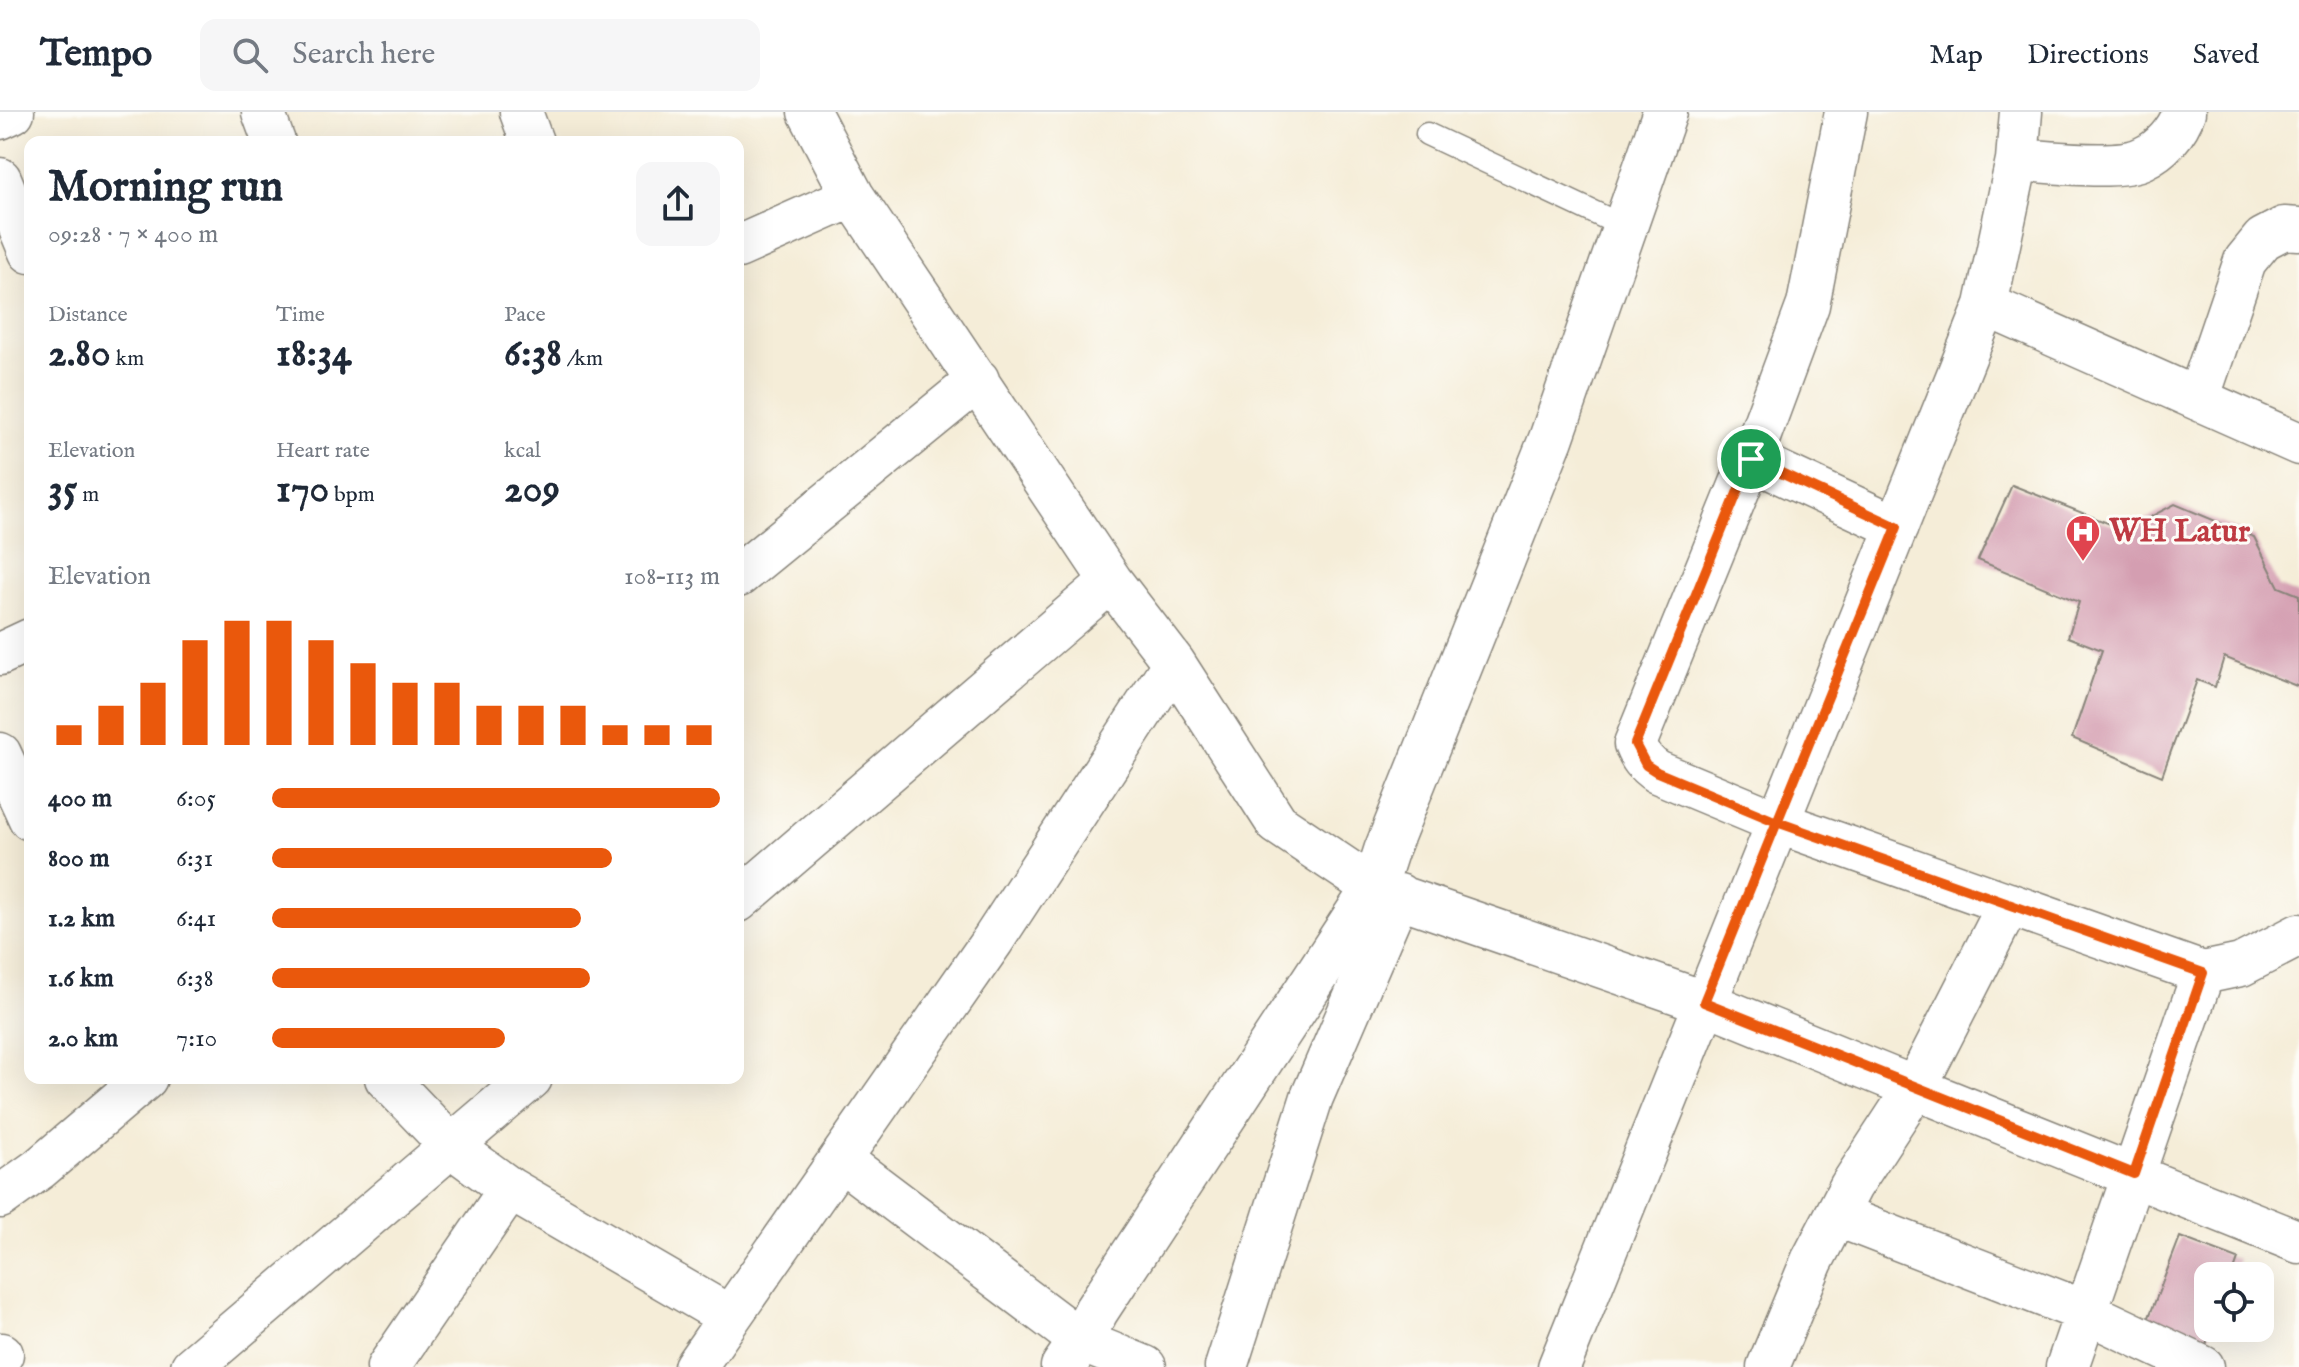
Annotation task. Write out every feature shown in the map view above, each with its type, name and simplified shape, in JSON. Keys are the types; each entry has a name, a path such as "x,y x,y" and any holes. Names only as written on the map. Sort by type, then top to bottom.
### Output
{"street":[{"path":"0,118 13,112"},
{"path":"263,112 272,136"},
{"path":"521,112 530,136"},
{"path":"809,112 853,196 1111,581 1174,663 1277,823 1387,892 1704,1002 2299,1242"},
{"path":"1226,1367 1312,1097 1387,892 1386,851 1551,439 1665,112"},
{"path":"1846,112 1808,305 1751,459 1635,744 1646,765 1777,822 2203,973 2241,965 2299,935"},
{"path":"1559,1367 1986,305 2017,160 2021,112"},
{"path":"2017,160 2108,164 2142,159 2168,139 2184,112"},
{"path":"0,179 24,237"},
{"path":"744,244 853,196"},
{"path":"2198,399 2245,261 2263,239 2284,228 2299,229"},
{"path":"1986,305 2299,444"},
{"path":"744,571 978,380"},
{"path":"1751,459 1897,527"},
{"path":"744,896 1111,581"},
{"path":"0,654 24,643"},
{"path":"695,1367 993,940 1174,663"},
{"path":"0,754 24,806"},
{"path":"1072,1354 1096,1311 1387,892"},
{"path":"1768,1367 1812,1261 1851,1186 1915,1088 2009,904"},
{"path":"2067,1367 2203,973"},
{"path":"0,1197 39,1169 139,1084"},
{"path":"392,1084 451,1146 510,1189 730,1317"},
{"path":"192,1367 524,1084"},
{"path":"840,1159 1072,1354 1145,1367"},
{"path":"388,1367 510,1189"},
{"path":"1836,1215 2086,1312 2203,1367"}],"lane":[{"path":"1427,134 1625,227"}],"building":[{"path":"2012,485 2125,530 2175,504 2254,537 2279,587 2299,595 2299,687 2224,657 2215,687 2197,680 2162,776 2072,738 2102,650 2068,637 2079,602 1978,560"},
{"path":"2180,1237 2238,1259 2237,1262 2194,1262 2194,1342 2207,1342 2205,1348 2146,1325"}],"place":[{"name":"WH Latur","path":"2083,563"}],"route":[{"path":"1751,459 1635,744 1646,765 1657,772 1777,822 1704,1002 2134,1174 2203,973 1777,822 1897,527 1751,459"}]}
